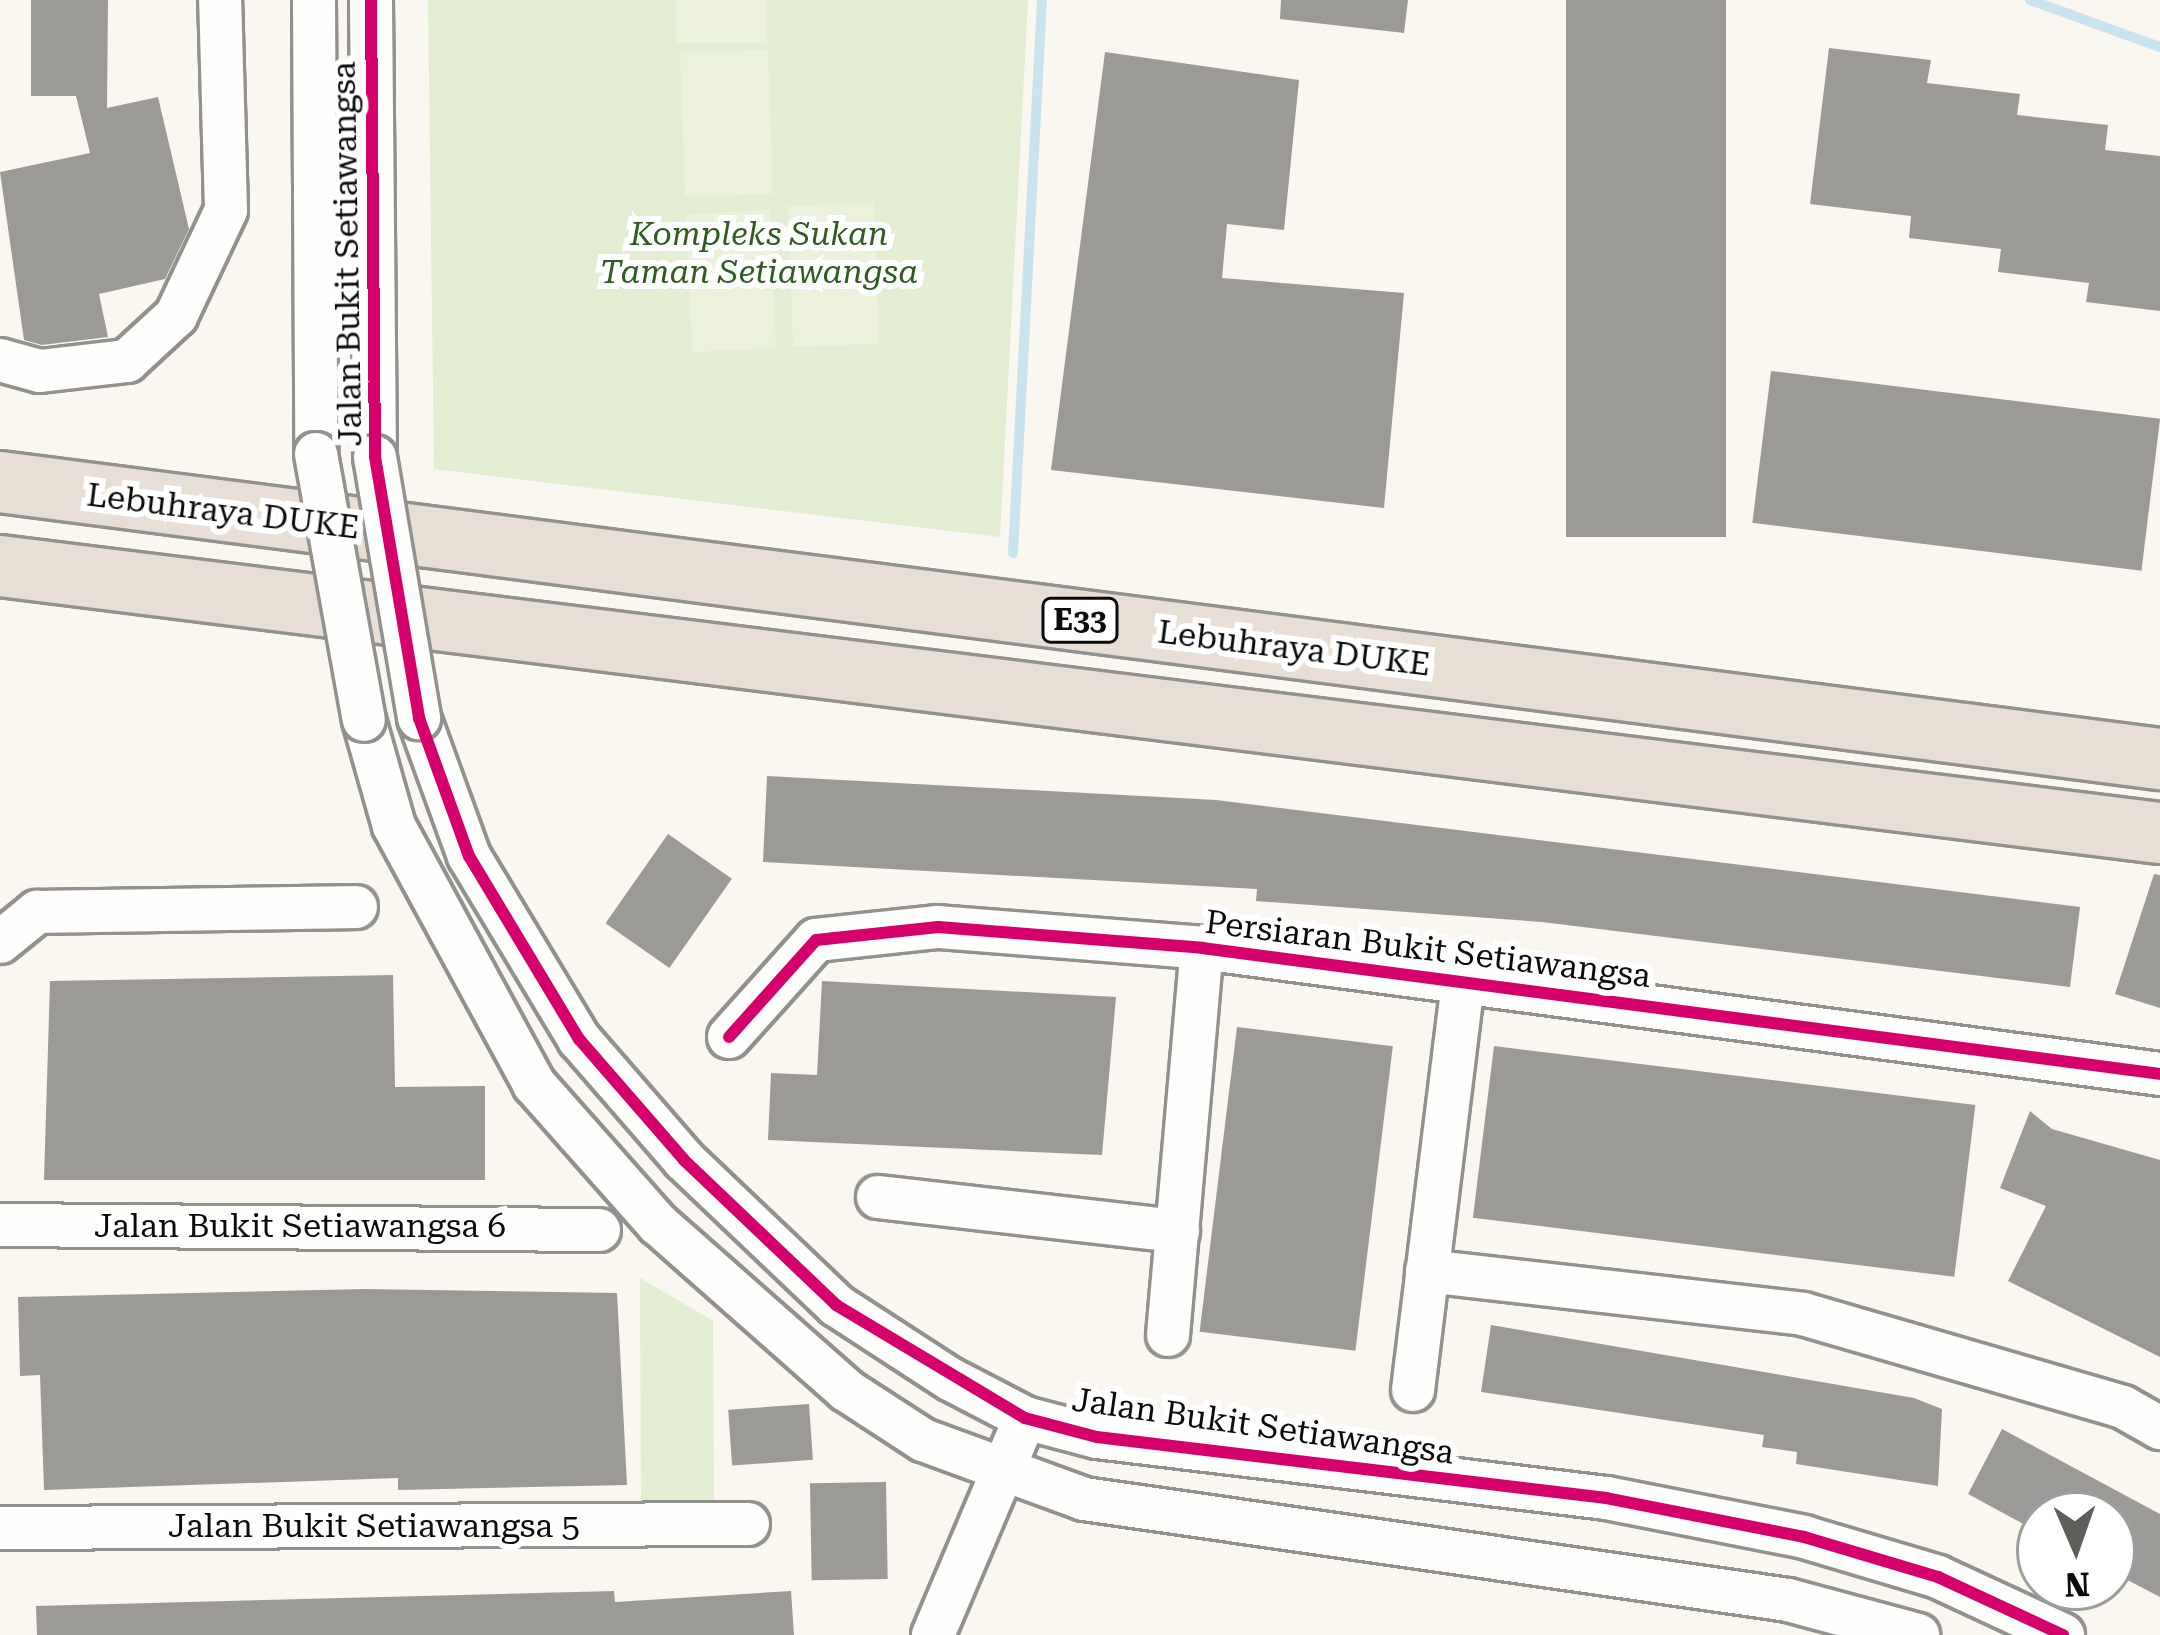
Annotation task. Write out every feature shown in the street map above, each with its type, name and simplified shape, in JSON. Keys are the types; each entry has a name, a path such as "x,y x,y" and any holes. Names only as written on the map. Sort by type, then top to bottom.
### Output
{"highway":[{"name":"Lebuhraya DUKE","path":"0,482 2160,759"},
{"path":"0,566 2160,832"}],"street":[{"path":"0,360 40,371 127,361 176,316 226,210 220,0"},
{"name":"Jalan Bukit Setiawangsa","path":"314,0 316,454 364,720 394,826 534,1084 658,1225 846,1390 1002,1476 1084,1499 1787,1600 1918,1635"},
{"name":"Jalan Bukit Setiawangsa","path":"371,0 375,457 419,718 469,856 594,1057 836,1305 1025,1418 1097,1437 1606,1498 1804,1538 1938,1577 2063,1635"},
{"path":"0,942 38,912 356,907"},
{"name":"Persiaran Bukit Setiawangsa","path":"730,1037 816,940 938,927 1202,948 2160,1074"},
{"path":"1168,1335 1202,948"},
{"path":"1413,1390 1463,980"},
{"path":"878,1197 1178,1231"},
{"name":"Jalan Bukit Setiawangsa 6","path":"0,1225 599,1230"},
{"path":"1427,1271 1803,1314 2122,1407 2160,1428"},
{"path":"933,1635 1025,1418"},
{"name":"Jalan Bukit Setiawangsa 5","path":"0,1528 748,1523"}],"green space":[{"name":"Kompleks Sukan Taman Setiawangsa","path":"428,0 1028,0 1000,537 434,469"},
{"path":"676,0 766,0 766,43 676,43"},
{"path":"768,50 773,194 685,197 680,53"},
{"path":"874,203 879,344 793,347 788,206"},
{"path":"769,210 776,348 692,352 685,214"},
{"path":"640,1278 713,1321 714,1524 641,1524"}],"building":[{"path":"31,0 108,0 107,108 158,97 189,229 165,279 99,294 108,337 42,345 24,340 0,172 90,153 76,96 31,96"},
{"path":"1281,0 1408,0 1404,33 1280,19"},
{"path":"1566,0 1726,0 1726,537 1566,537"},
{"path":"1829,48 1931,60 1927,83 2020,94 2017,115 2108,125 2105,150 2160,156 2160,311 2086,302 2089,283 1998,272 2001,249 1909,238 1911,216 1810,204"},
{"path":"1105,52 1299,80 1284,230 1227,224 1222,278 1404,293 1384,508 1051,470"},
{"path":"1771,371 2160,419 2141,571 1752,523"},
{"path":"767,776 1216,800 2080,907 2070,987 1542,922 1256,901 1257,889 763,862"},
{"path":"668,834 732,879 669,968 605,923"},
{"path":"2154,874 2160,875 2160,1008 2115,994"},
{"path":"393,975 395,1087 485,1086 485,1180 44,1180 50,981"},
{"path":"822,981 1116,997 1102,1155 768,1140 771,1073 817,1075"},
{"path":"1237,1027 1393,1046 1355,1351 1200,1332"},
{"path":"1494,1046 1975,1105 1954,1277 1473,1218"},
{"path":"2030,1111 2052,1129 2160,1160 2160,1357 2008,1281 2046,1206 2000,1188"},
{"path":"364,1289 617,1293 627,1485 398,1490 398,1478 44,1490 40,1375 20,1376 18,1297"},
{"path":"1491,1325 1914,1398 1942,1409 1938,1486 1796,1464 1797,1452 1762,1447 1764,1435 1481,1392"},
{"path":"809,1404 813,1460 732,1466 728,1410"},
{"path":"2002,1429 2117,1491 2016,1491 2016,1520 1968,1494"},
{"path":"886,1482 888,1579 812,1580 810,1483"},
{"path":"2136,1501 2160,1514 2160,1597 2136,1584"},
{"path":"614,1591 615,1602 791,1591 794,1635 37,1635 36,1606"}],"waterway":[{"path":"1013,553 1042,0"},
{"path":"2030,0 2160,47"}],"cycle path":[{"path":"371,0 375,457 419,718 469,856 579,1039 684,1160 836,1305 1025,1418 1097,1437 1606,1498 1804,1537 1938,1577 2063,1635"},
{"path":"729,1037 816,940 938,927 1202,948 2160,1074"}]}
